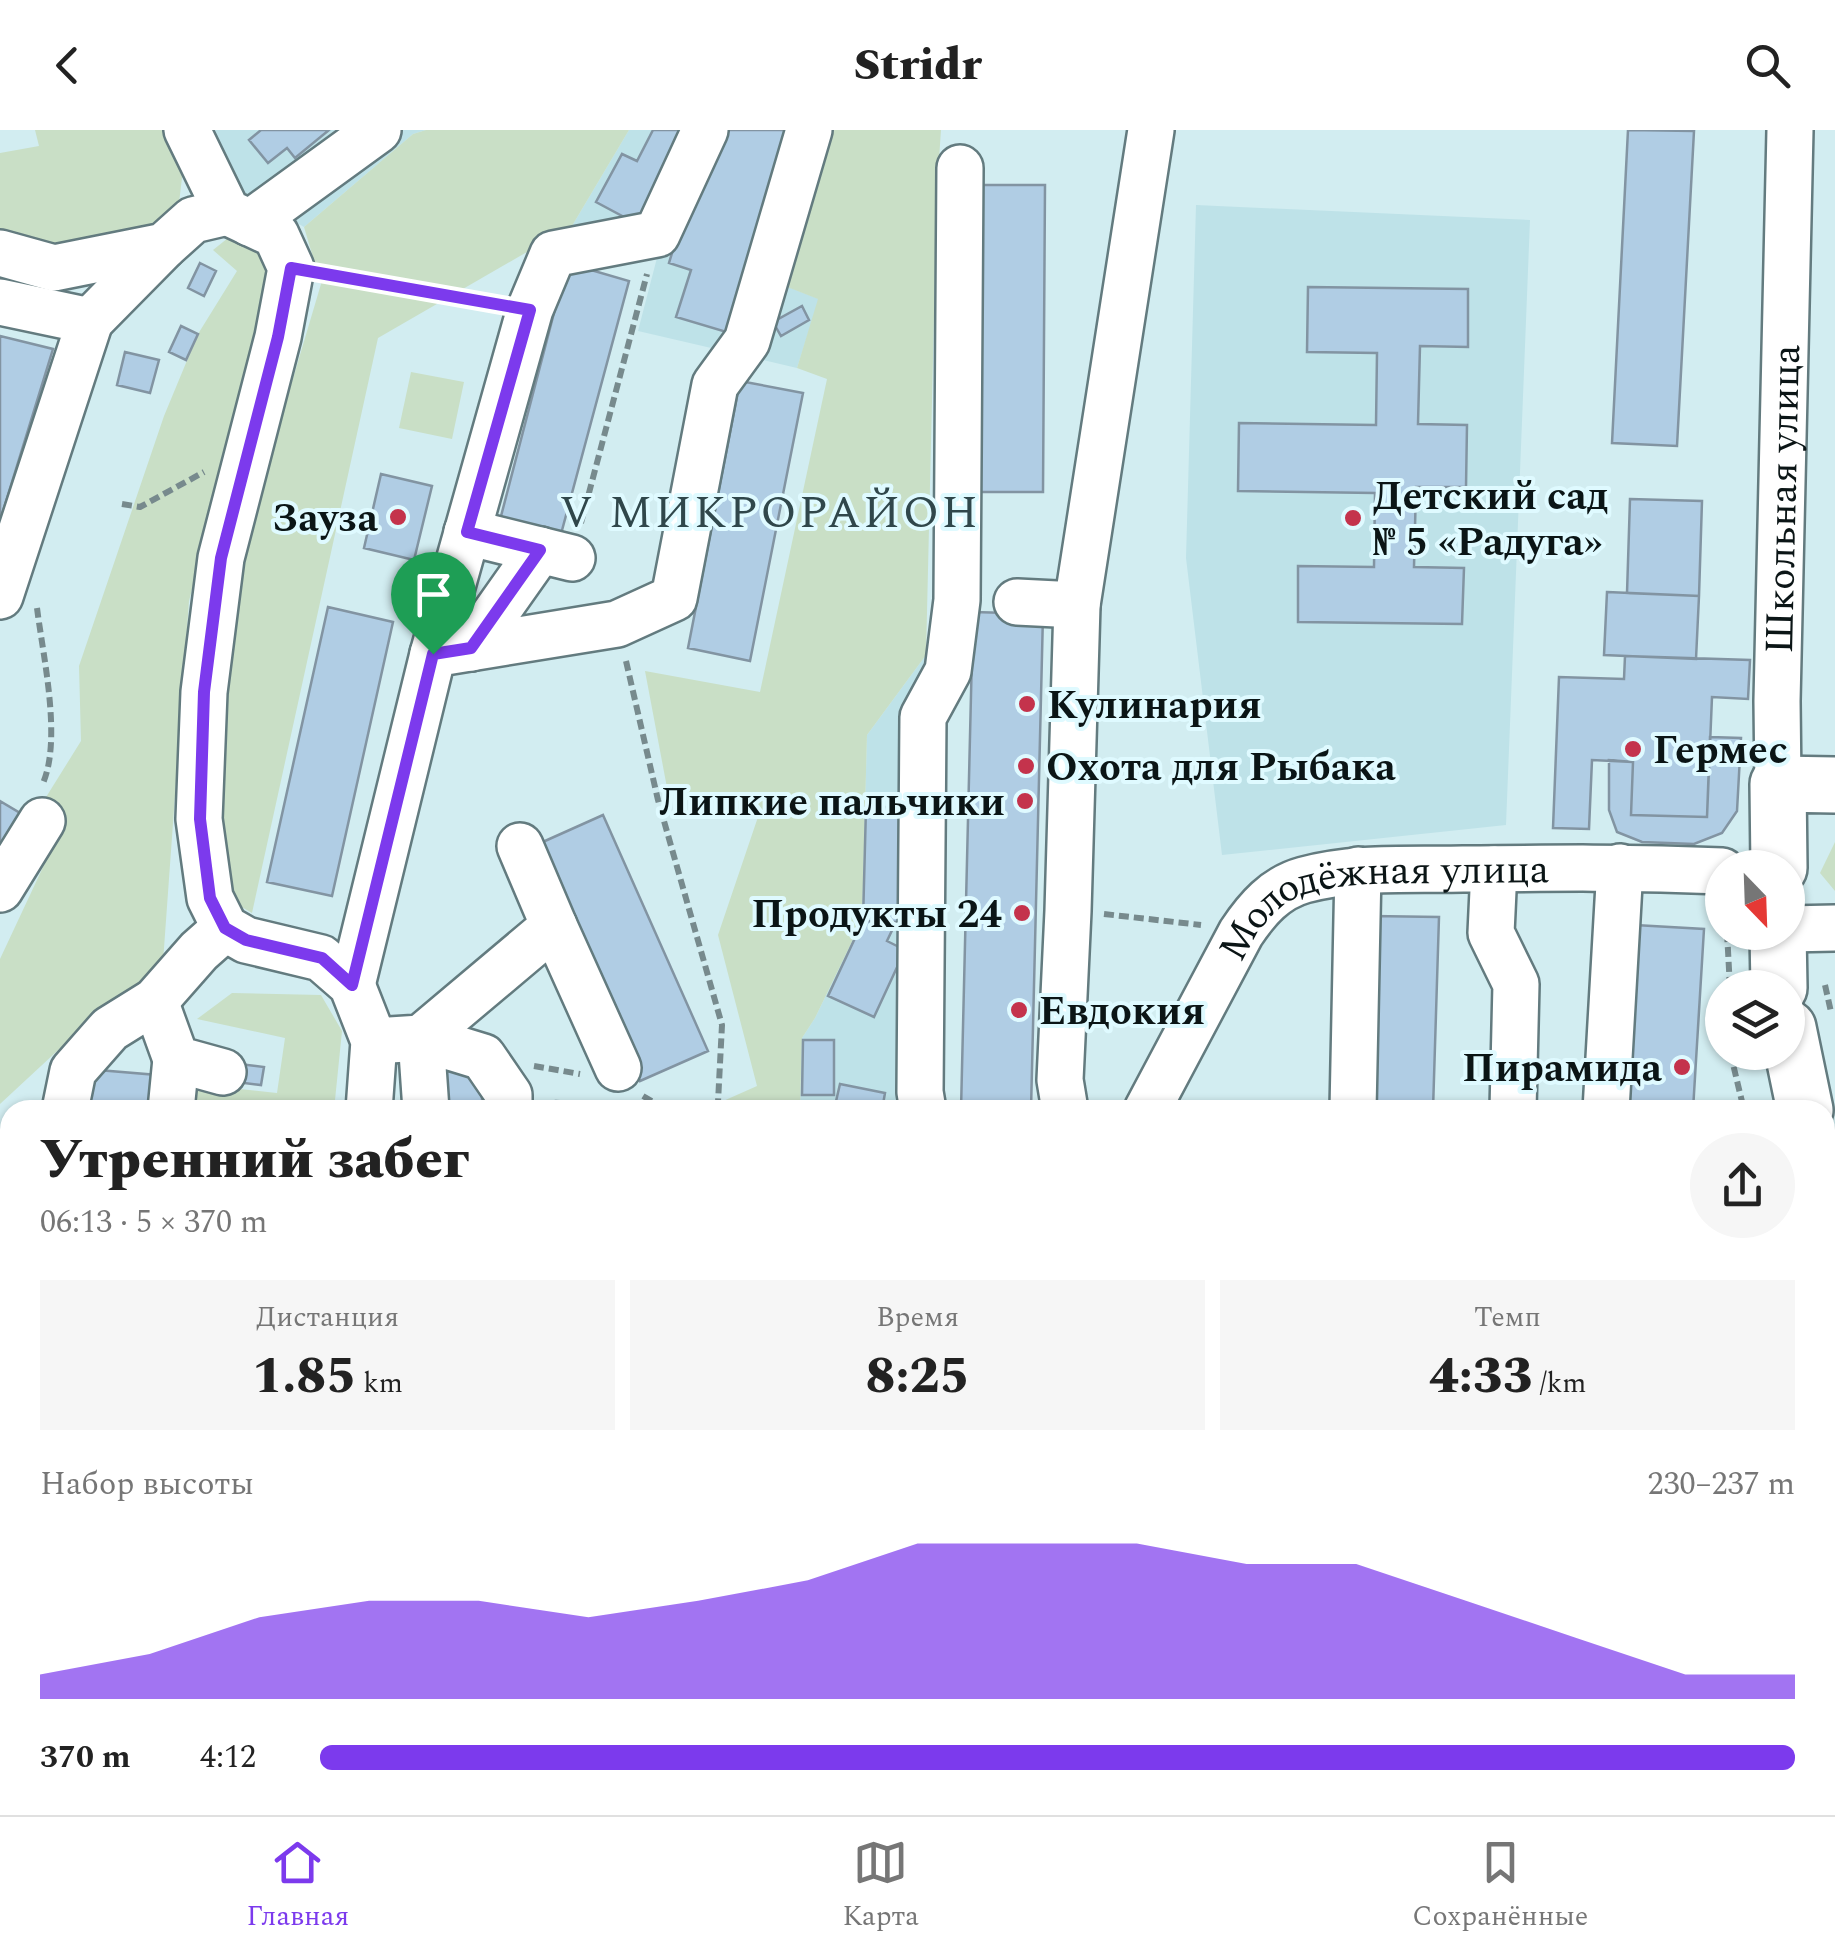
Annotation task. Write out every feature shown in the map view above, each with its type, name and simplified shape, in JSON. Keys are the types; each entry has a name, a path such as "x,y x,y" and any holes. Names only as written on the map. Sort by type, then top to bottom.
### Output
{"main road":[{"path":"1778,784 1835,785"},
{"name":"Школьная улица","path":"1778,784 1778,850"},
{"path":"1797,1070 1804,1100"}],"street":[{"path":"187,130 238,218"},
{"path":"238,218 378,130"},
{"path":"352,985 452,651 467,532 530,310 553,254 657,234 706,130"},
{"path":"452,651 617,624 674,598 715,386 747,341 809,130"},
{"path":"1063,1100 1060,1080 1077,605 1151,130"},
{"name":"Школьная улица","path":"1778,784 1790,130"},
{"path":"921,1100 923,716 948,672 957,600 960,168"},
{"path":"2,588 90,321 193,220 238,218 276,235 291,268 278,337 221,558 203,710 200,819 210,898 225,928 246,940 322,958 352,985 374,1041 370,1100"},
{"path":"0,253 54,268 164,246"},
{"path":"0,302 90,321"},
{"path":"467,532 556,554"},
{"path":"452,651 556,554"},
{"path":"1017,602 1077,605"},
{"path":"0,889 42,821"},
{"path":"520,846 618,1068"},
{"path":"1607,1100 1620,867"},
{"name":"Молодёжная улица","path":"1151,1100 1256,910 1277,892 1302,881 1358,870 1620,867 1705,870"},
{"path":"1494,869 1491,933 1516,984 1513,1100"},
{"path":"1353,1100 1358,870"},
{"path":"420,1038 554,926"},
{"path":"68,1100 74,1070 110,1029 155,1001 225,928"},
{"path":"1805,929 1835,928"},
{"path":"155,1001 176,1059 172,1100"},
{"path":"374,1041 420,1038 483,1057 509,1100"},
{"path":"420,1038 425,1100"},
{"path":"176,1059 222,1072"}],"path":[{"path":"556,554 657,234"},
{"path":"291,268 530,310"},
{"path":"122,504 140,507 218,465 244,466"},
{"path":"2,588 36,590 52,728 50,748"},
{"path":"626,661 658,800 722,1025 718,1100"},
{"path":"1135,918 1206,926"},
{"path":"1734,1070 1742,1100"}],"shaded area":[{"path":"203,130 426,130 413,134 304,227 228,183"},
{"path":"629,130 824,130 778,283 819,299 797,368 638,331 658,254 572,226"},
{"name":"Детский сад № 5 «Радуга»","path":"1196,205 1530,220 1506,825 1222,855 1186,558"},
{"path":"926,655 925,1100 800,1100 802,1038 862,921 867,735"}],"green space":[{"path":"35,130 169,130 184,161 179,203 154,235 81,256 0,244 0,153 39,146"},
{"path":"426,130 629,130 572,226 378,338 252,913 228,899 218,816 224,685 243,547 321,284 304,227 413,134"},
{"path":"824,130 941,130 926,655 867,735 862,921 802,1038 800,1100 726,1100 757,1086 718,935 759,814 668,793 645,671 760,692 827,379 797,368 818,299 777,283"},
{"path":"233,234 257,242 269,266 232,435 189,601 163,962 152,990 96,1015 0,1100 0,959 66,818 43,802 81,741 79,666 164,416 198,334 237,271 213,250"},
{"path":"411,372 464,382 452,439 399,428"},
{"path":"1835,842 1835,891 1820,873"},
{"path":"232,993 321,995 342,1031 335,1100 192,1100 194,1084 277,1093 285,1038 197,1019"}],"building":[{"path":"261,130 329,130 295,158 287,148 268,163 249,140"},
{"path":"653,130 692,130 641,226 596,202 622,154 637,161"},
{"path":"729,130 795,130 733,334 676,317 691,270 669,263 679,230"},
{"path":"1628,130 1694,131 1677,446 1612,443"},
{"path":"980,185 1045,185 1043,492 977,492"},
{"path":"200,263 216,271 204,296 188,288"},
{"path":"567,263 629,281 561,534 500,520"},
{"path":"1308,287 1468,289 1468,347 1420,346 1418,424 1467,425 1466,487 1416,487 1414,567 1464,568 1462,624 1298,622 1298,566 1374,567 1375,493 1238,491 1239,423 1376,425 1377,353 1307,352"},
{"path":"802,306 809,320 781,336 773,322"},
{"path":"181,326 198,334 186,360 169,352"},
{"path":"0,336 53,349 0,521"},
{"path":"125,352 159,360 150,393 117,385"},
{"path":"740,381 803,393 750,661 688,648"},
{"name":"Зауза","path":"381,474 432,486 414,560 364,548"},
{"path":"1630,499 1702,501 1699,596 1627,593"},
{"path":"1607,592 1699,596 1696,659 1604,655"},
{"path":"328,607 393,622 332,896 267,882"},
{"path":"973,612 1043,614 1031,1100 961,1100"},
{"name":"Гермес","path":"1625,656 1750,660 1748,699 1712,697 1707,817 1631,815 1633,762 1592,760 1589,829 1553,828 1559,677 1624,679"},
{"path":"1710,737 1741,738 1737,811 1722,833 1694,844 1642,842 1617,832 1609,810 1609,760 1633,762 1631,815 1707,817"},
{"path":"0,801 20,813 0,845"},
{"path":"866,807 905,807 901,922 863,921"},
{"path":"603,815 708,1051 640,1081 536,845"},
{"path":"1372,916 1439,917 1433,1100 1366,1100"},
{"path":"863,921 896,922 887,941 905,950 874,1017 828,996"},
{"path":"1635,925 1704,929 1694,1100 1625,1100"},
{"path":"803,1040 834,1040 834,1095 802,1095"},
{"path":"239,1064 264,1067 261,1085 236,1082"},
{"path":"482,1068 482,1100 441,1100 441,1069"},
{"path":"86,1069 157,1075 154,1100 83,1100"},
{"path":"840,1084 885,1093 884,1100 836,1100"}],"place":[{"name":"Зауза","path":"398,517"},
{"name":"Детский сад № 5 «Радуга»","path":"1353,518"},
{"name":"Кулинария","path":"1027,704"},
{"name":"Гермес","path":"1633,749"},
{"name":"Охота для Рыбака","path":"1026,766"},
{"name":"Липкие пальчики","path":"1025,801"},
{"name":"Продукты 24","path":"1022,913"},
{"name":"Евдокия","path":"1019,1010"},
{"name":"Пирамида","path":"1682,1067"}],"district":[{"name":"V МИКРОРАЙОН","path":"770,511"}],"route":[{"path":"291,268 530,310 467,532 540,550 471,648 433,654 352,985 322,958 246,940 225,928 210,898 200,819 204,692 221,558 278,337 291,268"}]}
